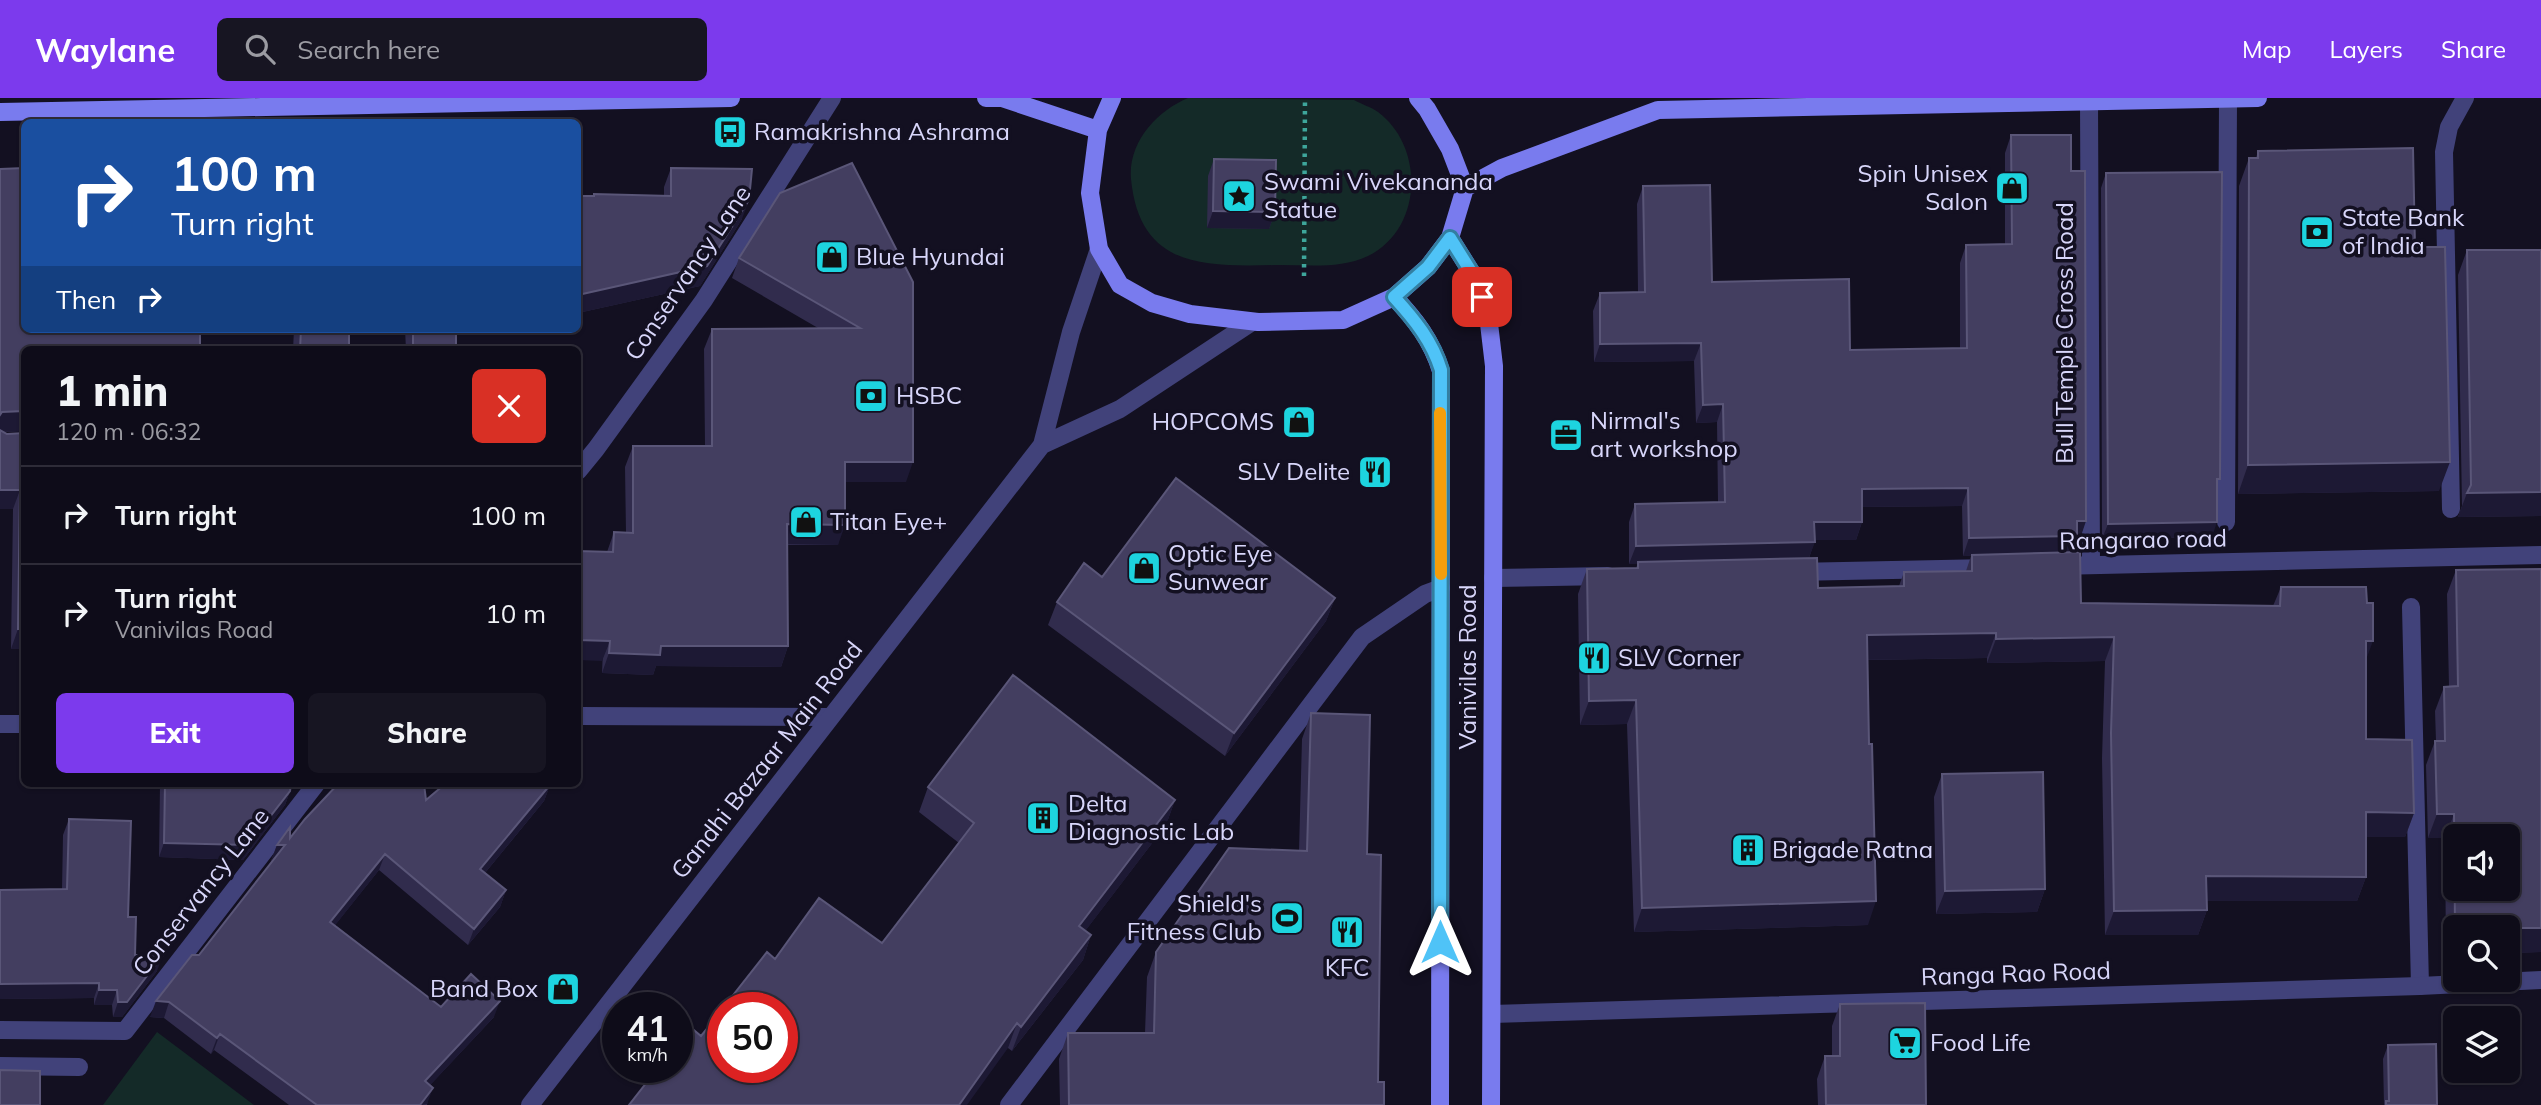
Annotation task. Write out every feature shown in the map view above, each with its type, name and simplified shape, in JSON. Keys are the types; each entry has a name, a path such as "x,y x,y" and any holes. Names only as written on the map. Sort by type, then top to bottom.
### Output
{"main road":[{"path":"0,113 731,98"},
{"path":"986,98 1002,98 1098,130"},
{"path":"1112,98 1098,130 1090,193 1099,249 1120,285 1152,303 1190,314 1252,322 1343,320 1394,297 1428,267 1450,238 1465,188 1450,149 1418,98"},
{"path":"1465,188 1502,168 1658,110 2258,98"},
{"name":"Vanivilas Road","path":"1450,238 1475,278 1488,315 1495,390 1491,1105"},
{"path":"1394,297 1425,334 1435,351 1441,370 1440,1105"}],"street":[{"name":"Conservancy Lane","path":"581,467 704,300 832,98"},
{"path":"2451,509 2444,152 2449,127 2465,98"},
{"path":"2226,522 2228,99"},
{"name":"Bull Temple Cross Road","path":"2089,101 2091,565"},
{"path":"1042,445 1071,332 1099,249"},
{"path":"1042,445 1120,409 1252,322"},
{"name":"Gandhi Bazaar Main Road","path":"530,1105 1042,445"},
{"path":"581,449 596,449"},
{"name":"Rangarao road","path":"2035,566 2541,555"},
{"path":"1773,572 2008,567"},
{"path":"1493,578 1621,576"},
{"path":"1009,1105 1362,637 1425,594 1441,588"},
{"path":"2411,607 2420,986"},
{"path":"581,716 830,717"},
{"path":"0,724 21,724"},
{"name":"Conservancy Lane","path":"0,1030 125,1031 314,787"},
{"name":"Ranga Rao Road","path":"1492,1014 2541,980"},
{"path":"0,1066 79,1067"}],"path":[{"path":"1304,276 1305,98"}],"green space":[{"path":"1188,98 1354,100 1375,110 1393,127 1404,145 1410,166 1408,208 1399,227 1386,243 1368,256 1336,265 1227,265 1182,257 1163,247 1148,231 1137,209 1131,165 1134,153 1147,130 1166,111"},
{"path":"157,1032 254,1105 103,1105"}],"building":[{"path":"2011,135 2071,135 2071,171 2085,171 2086,521 2077,521 2077,536 1969,538 1968,488 1862,489 1862,522 1814,522 1815,542 1636,546 1635,504 1725,502 1723,404 1703,405 1701,343 1600,344 1600,293 1645,292 1643,186 1710,185 1712,282 1849,279 1850,350 1967,348 1966,245 2012,244"},
{"path":"2413,148 2415,247 2445,247 2450,462 2248,465 2249,158 2258,158 2258,151"},
{"path":"1214,159 1276,160 1275,212 1213,211"},
{"path":"852,163 913,282 913,462 845,462 845,525 787,524 788,646 661,646 660,655 609,653 610,641 581,640 581,551 613,552 614,532 633,533 633,446 712,446 712,329 860,328 739,258 780,193"},
{"path":"21,168 21,333 200,333 200,346 21,346 21,411 2,412 0,415 0,169"},
{"path":"671,168 752,169 749,200 707,266 581,294 581,196 671,196"},
{"path":"2222,172 2220,479 2217,479 2217,522 2108,524 2106,173"},
{"path":"2467,250 2541,250 2541,492 2467,493 2471,485"},
{"path":"301,333 349,333 349,346 300,346"},
{"path":"413,333 456,333 456,346 413,346"},
{"path":"0,430 7,434 21,433 21,629 18,629 20,490 0,490"},
{"path":"1176,478 1335,598 1234,733 1057,602 1084,563 1102,577"},
{"path":"2080,552 2081,603 2280,606 2281,587 2366,587 2367,603 2373,603 2373,641 2366,641 2366,739 2412,740 2414,813 2366,812 2366,877 2206,876 2207,910 2114,911 2111,733 2114,637 1996,639 1996,633 1867,635 1876,901 1642,908 1636,700 1589,701 1587,569 1638,568 1638,562 1817,558 1818,588 1904,586 1904,572 1972,571 1972,555"},
{"path":"2541,569 2541,928 2520,928 2520,915 2455,915 2455,901 2520,901 2520,824 2454,824 2454,814 2437,814 2435,741 2445,741 2444,687 2458,686 2456,570"},
{"path":"1013,675 1175,800 1079,926 1091,935 1021,1027 1017,1023 959,1105 629,1105 646,1083 693,1083 693,1029 701,1036 707,1029 707,1083 798,1083 798,992 736,992 767,952 775,959 819,898 882,943 974,823 928,787"},
{"path":"1311,713 1370,715 1367,854 1381,855 1378,1082 1384,1082 1384,1105 1069,1105 1068,1033 1154,1033 1156,952 1229,848 1307,851"},
{"path":"2043,772 2045,889 1945,891 1942,774"},
{"path":"165,787 291,787 248,845 164,843"},
{"path":"335,787 424,787 426,800 441,787 548,787 480,869 506,890 474,929 385,854 330,922 441,1007 471,974 500,1001 425,1081 433,1088 420,1105 317,1105 220,1034 217,1038 169,1002 156,1001 192,955 199,955 285,845 277,845 290,827 290,838"},
{"path":"69,819 131,821 128,917 136,917 135,955 163,955 127,1002 118,1002 117,990 99,990 99,983 0,984 0,890 67,889"},
{"path":"1925,1003 1926,1105 1826,1105 1825,1056 1840,1056 1840,1004"},
{"path":"2436,1044 2437,1105 2386,1105 2386,1101 2389,1101 2388,1045"},
{"path":"0,1070 40,1071 40,1105 0,1105"}],"slow traffic":[{"path":"1440,413 1441,574"}],"place":[{"name":"Ramakrishna Ashrama","path":"730,132"},
{"name":"Spin Unisex Salon","path":"2012,188"},
{"name":"Swami Vivekananda Statue","path":"1239,196"},
{"name":"State Bank of India","path":"2317,232"},
{"name":"Blue Hyundai","path":"832,257"},
{"name":"HSBC","path":"871,396"},
{"name":"HOPCOMS","path":"1299,422"},
{"name":"Nirmal's art workshop","path":"1566,435"},
{"name":"SLV Delite","path":"1375,472"},
{"name":"Titan Eye+","path":"806,522"},
{"name":"Optic Eye Sunwear","path":"1144,568"},
{"name":"SLV Corner","path":"1594,658"},
{"name":"Delta Diagnostic Lab","path":"1043,818"},
{"name":"Brigade Ratna","path":"1748,850"},
{"name":"Shield's Fitness Club","path":"1287,918"},
{"name":"KFC","path":"1347,932"},
{"name":"Band Box","path":"563,989"},
{"name":"Food Life","path":"1905,1043"}],"route":[{"path":"1440,942 1441,370 1435,351 1425,334 1394,297 1428,267 1450,238 1475,278 1482,297"}]}
